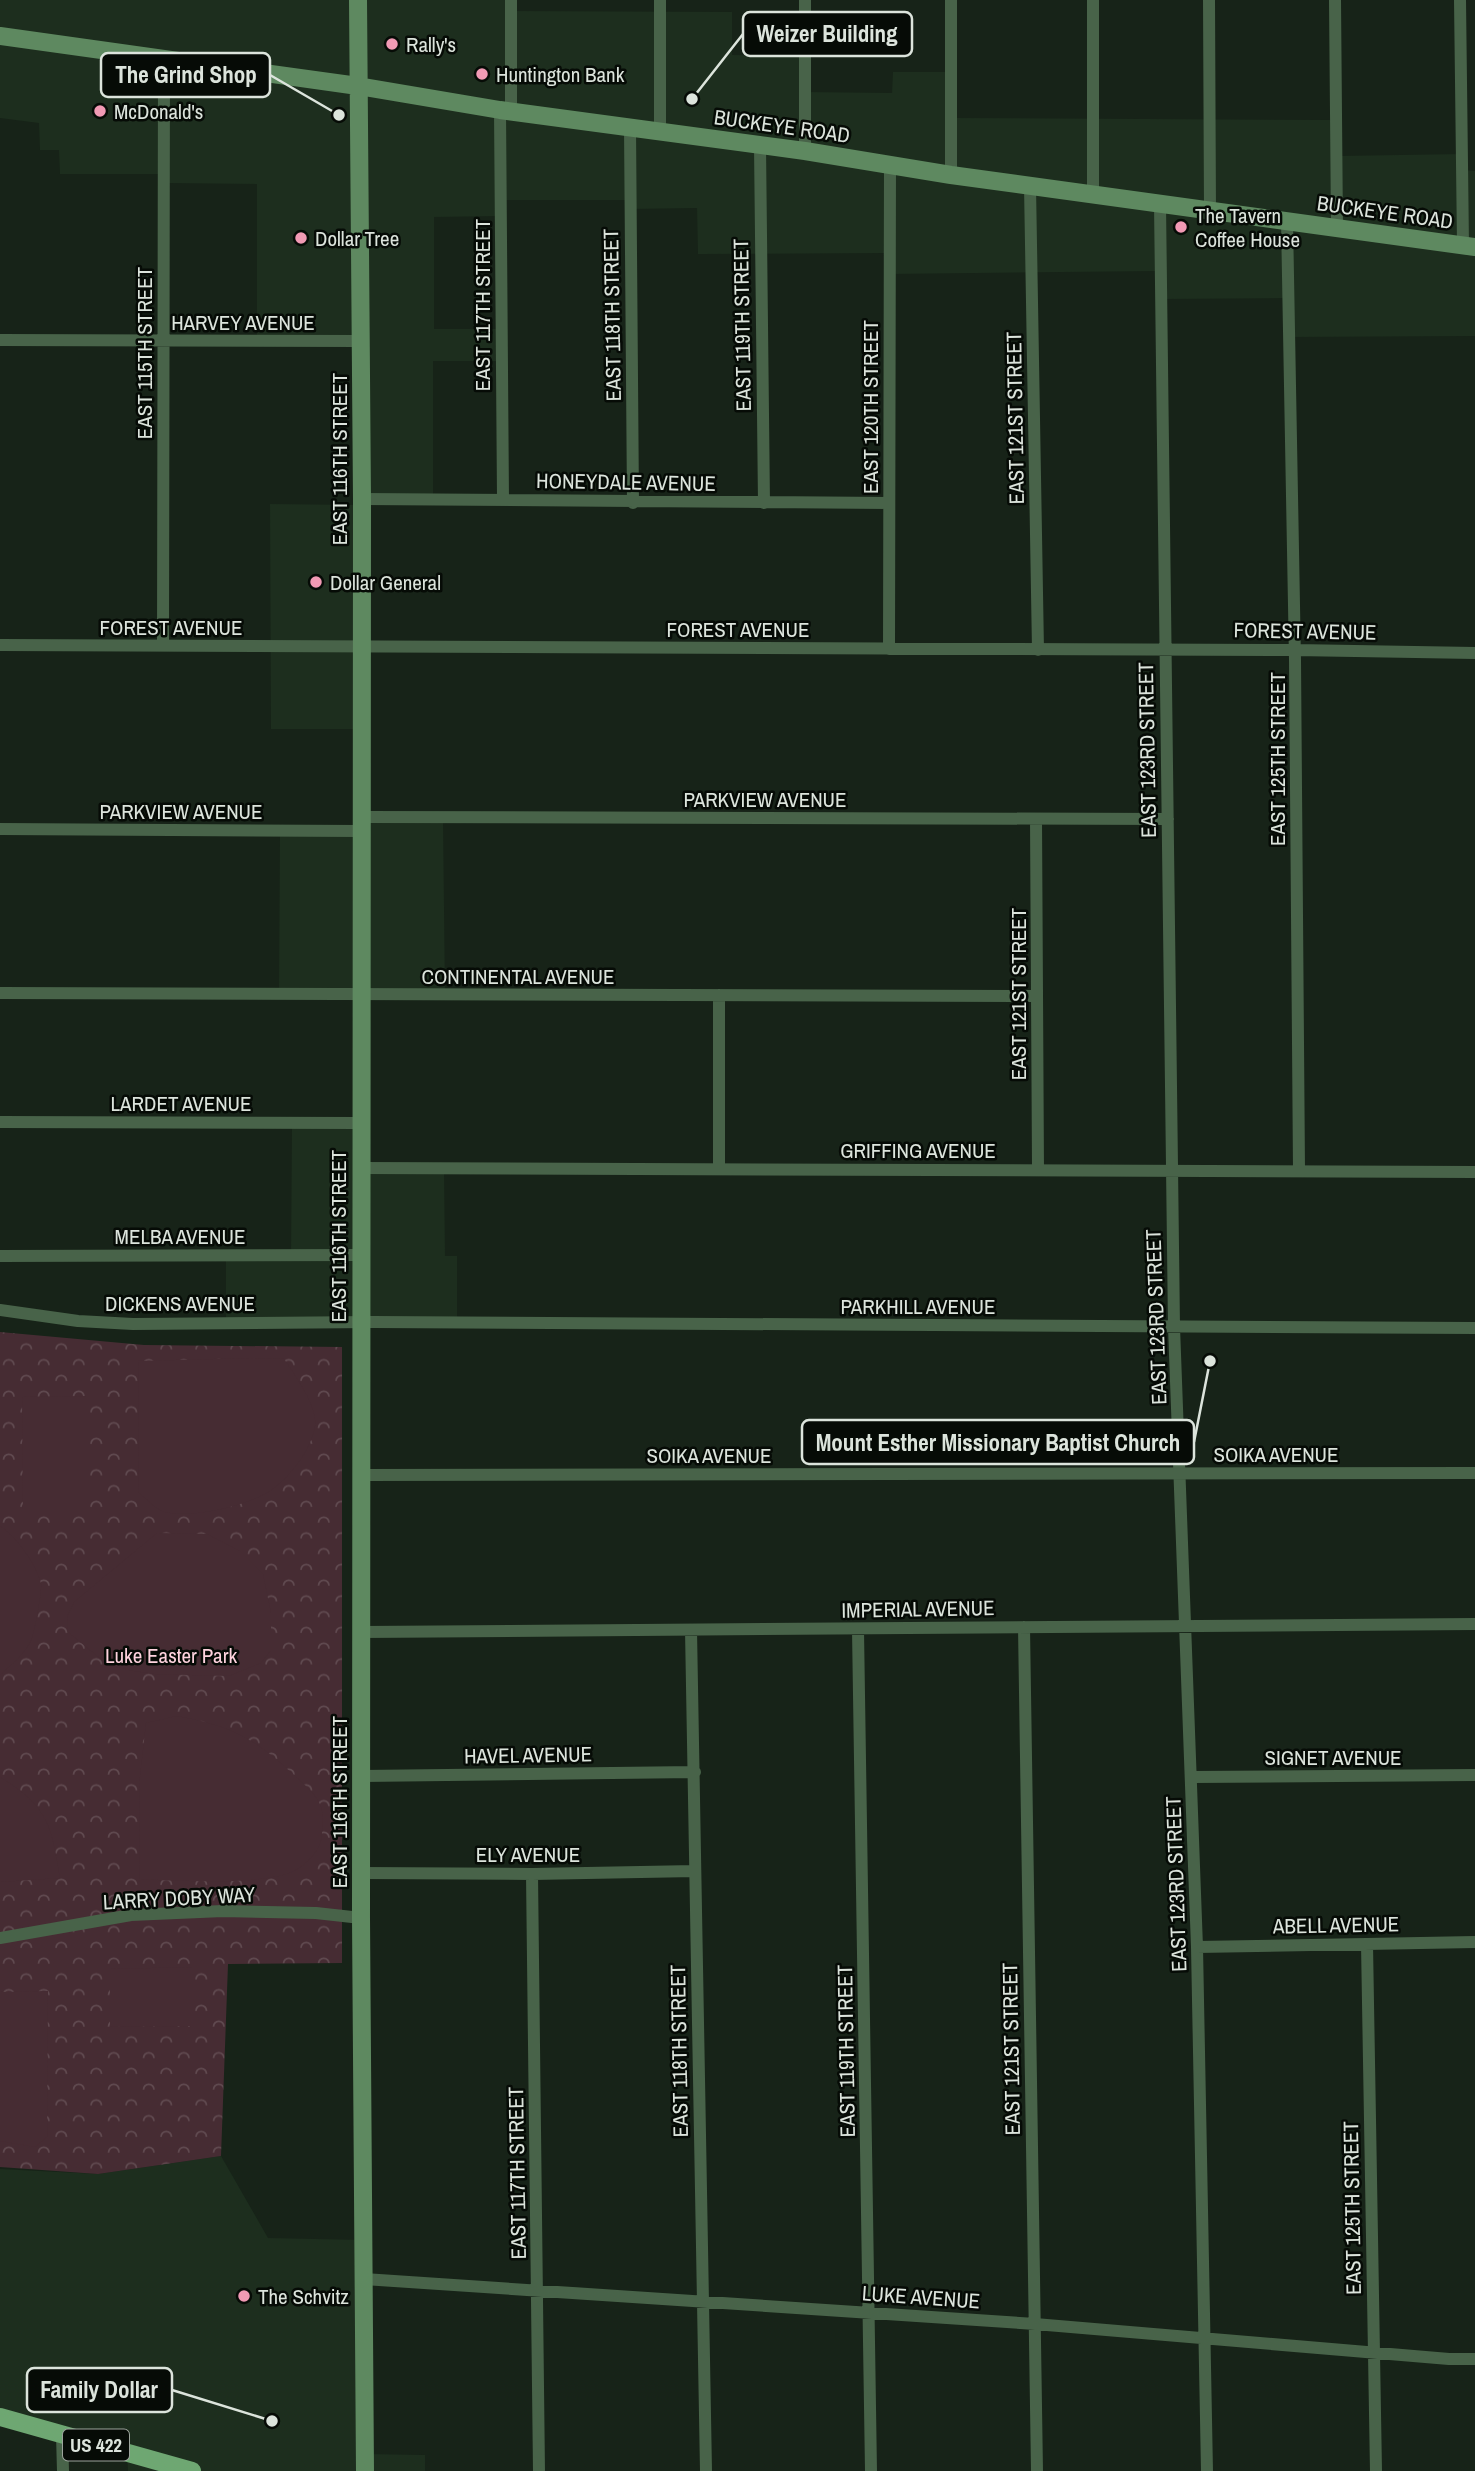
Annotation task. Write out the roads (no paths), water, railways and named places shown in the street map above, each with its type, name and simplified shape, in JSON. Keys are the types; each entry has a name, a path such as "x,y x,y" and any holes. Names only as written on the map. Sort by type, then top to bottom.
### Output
{"main road":[{"name":"EAST 116TH STREET","path":"358,0 362,499 361,1918 365,2471"},
{"name":"BUCKEYE ROAD","path":"0,36 805,151 951,175 1469,246"},
{"name":"US 422","path":"0,2417 192,2471"}],"street":[{"name":"EAST 117TH STREET","path":"503,499 505,110 511,0"},
{"path":"660,0 660,131"},
{"path":"805,0 805,151"},
{"path":"951,0 951,175"},
{"path":"1093,0 1093,195"},
{"path":"1209,0 1210,211"},
{"path":"1335,0 1337,227"},
{"path":"1460,0 1469,246"},
{"name":"EAST 115TH STREET","path":"163,646 164,60"},
{"name":"EAST 118TH STREET","path":"629,127 633,503"},
{"name":"EAST 119TH STREET","path":"760,146 764,503"},
{"name":"EAST 120TH STREET","path":"889,649 890,165"},
{"name":"EAST 121ST STREET","path":"1030,186 1038,650"},
{"name":"EAST 123RD STREET","path":"1160,204 1174,1327 1198,1947 1207,2471"},
{"name":"EAST 125TH STREET","path":"1287,222 1295,650 1299,1170"},
{"name":"HARVEY AVENUE","path":"0,340 361,341"},
{"name":"HONEYDALE AVENUE","path":"362,499 889,503"},
{"name":"FOREST AVENUE","path":"0,645 1475,653"},
{"name":"EAST 121ST STREET","path":"1036,819 1038,1169"},
{"name":"PARKVIEW AVENUE","path":"0,829 1168,819"},
{"name":"CONTINENTAL AVENUE","path":"0,993 1036,996"},
{"path":"719,995 719,1169"},
{"name":"LARDET AVENUE","path":"0,1122 361,1123"},
{"name":"GRIFFING AVENUE","path":"361,1168 1475,1172"},
{"name":"MELBA AVENUE","path":"0,1255 361,1255"},
{"name":"DICKENS AVENUE","path":"0,1310 78,1321 133,1324 361,1322"},
{"name":"PARKHILL AVENUE","path":"361,1322 1475,1328"},
{"name":"SOIKA AVENUE","path":"362,1475 1475,1473"},
{"name":"IMPERIAL AVENUE","path":"361,1632 1475,1624"},
{"name":"EAST 121ST STREET","path":"1024,1627 1037,2471"},
{"name":"EAST 118TH STREET","path":"691,1630 706,2471"},
{"name":"EAST 119TH STREET","path":"858,1630 871,2471"},
{"name":"HAVEL AVENUE","path":"362,1776 695,1772"},
{"name":"SIGNET AVENUE","path":"1192,1777 1475,1775"},
{"name":"ELY AVENUE","path":"361,1873 695,1871"},
{"name":"EAST 117TH STREET","path":"532,1874 539,2471"},
{"name":"LARRY DOBY WAY","path":"0,1938 131,1915 223,1911 316,1913 361,1918"},
{"name":"ABELL AVENUE","path":"1198,1947 1475,1942"},
{"name":"EAST 125TH STREET","path":"1367,1944 1376,2471"},
{"name":"LUKE AVENUE","path":"364,2279 1035,2324 1475,2359"},
{"path":"62,2435 63,2471"}],"place":[{"name":"Rally's","path":"392,44"},
{"name":"Huntington Bank","path":"482,74"},
{"name":"Weizer Building","path":"692,99"},
{"name":"McDonald's","path":"100,111"},
{"name":"The Grind Shop","path":"339,115"},
{"name":"The Tavern Coffee House","path":"1181,227"},
{"name":"Dollar Tree","path":"301,238"},
{"name":"Dollar General","path":"316,582"},
{"name":"Mount Esther Missionary Baptist Church","path":"1210,1361"},
{"name":"The Schvitz","path":"244,2296"},
{"name":"Family Dollar","path":"272,2421"}],"park label":[{"name":"Luke Easter Park","path":"171,1655"}]}
